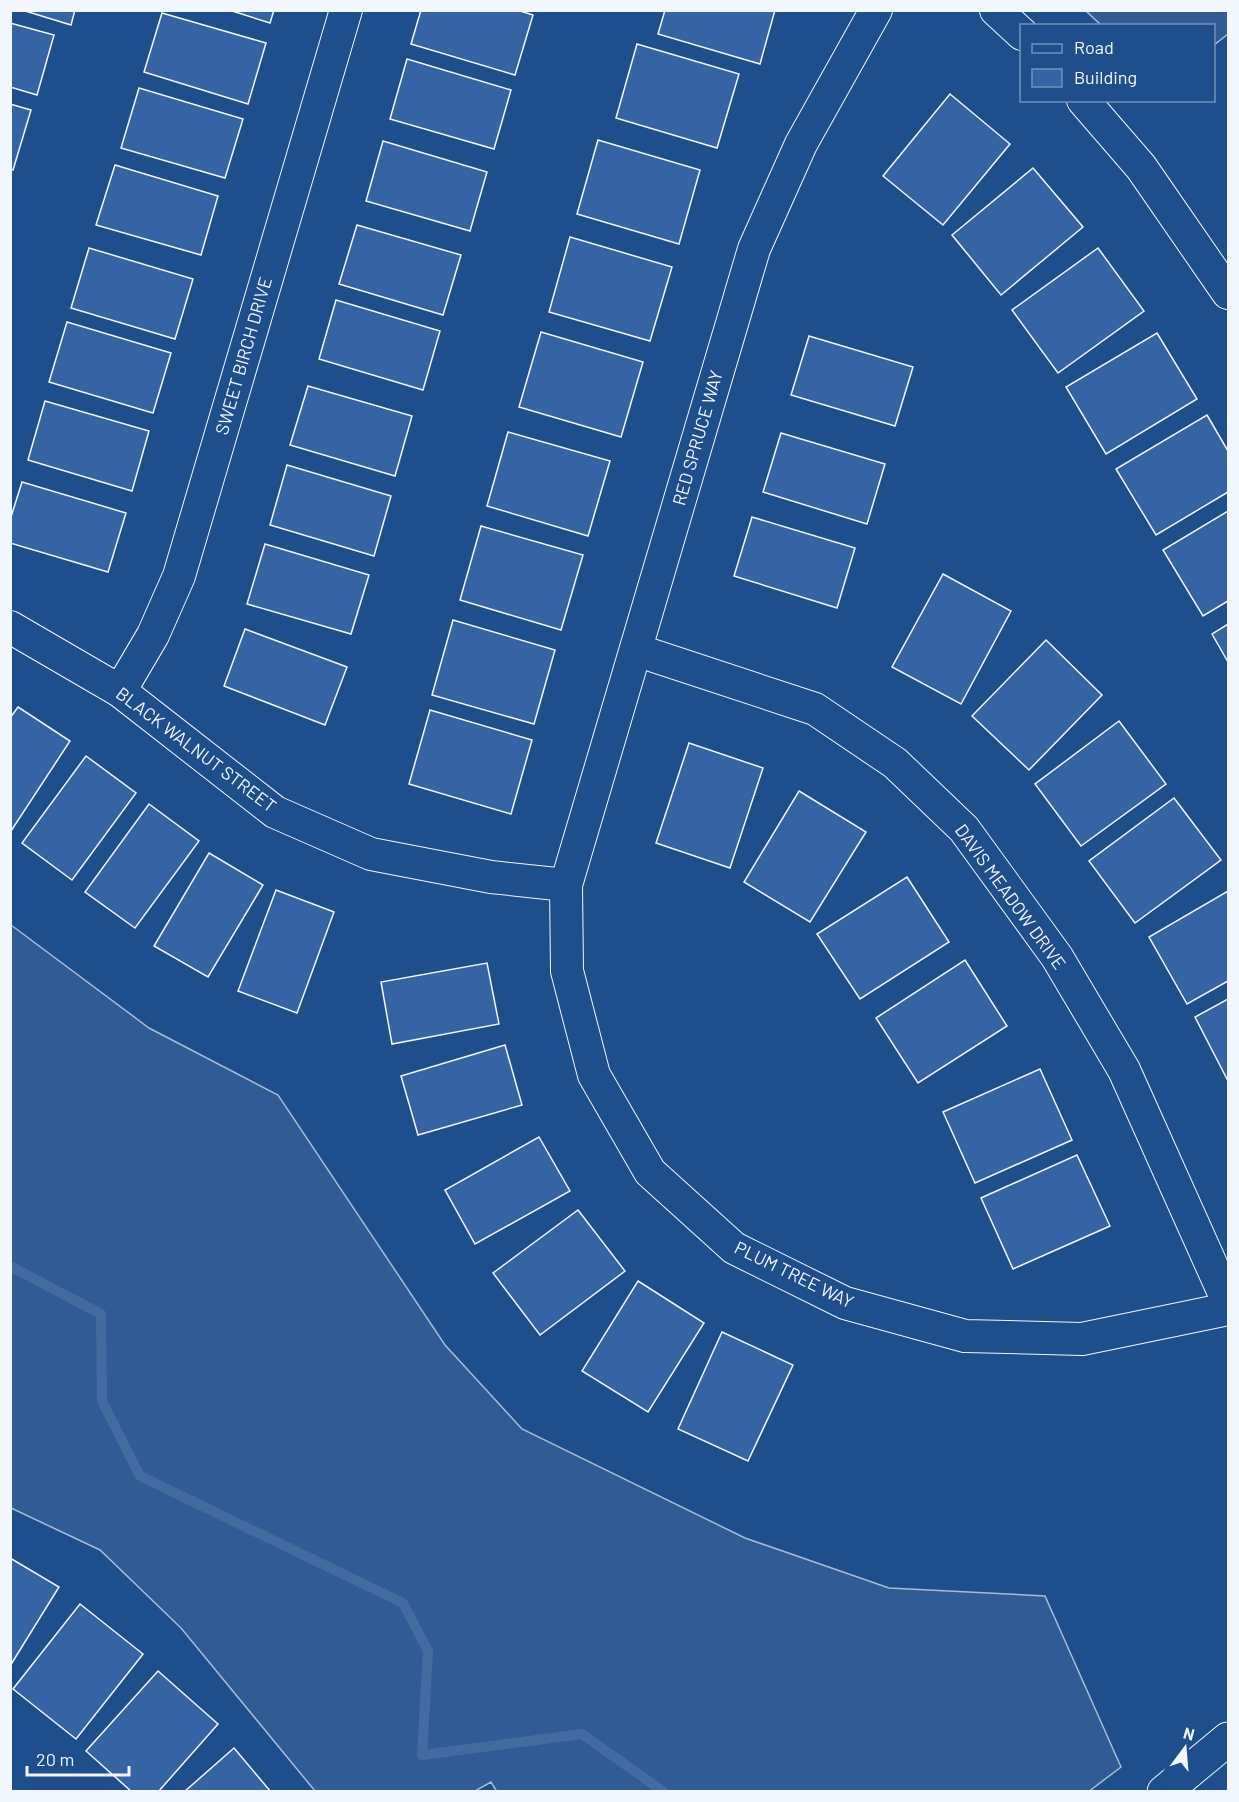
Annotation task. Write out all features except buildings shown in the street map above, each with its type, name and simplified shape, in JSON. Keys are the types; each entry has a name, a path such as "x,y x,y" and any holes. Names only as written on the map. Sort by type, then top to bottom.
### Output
{"street":[{"name":"SWEET BIRCH DRIVE","path":"120,691 153,635 179,576 346,10"},
{"name":"RED SPRUCE WAY","path":"566,885 754,249 801,144 876,10"},
{"path":"996,10 1020,32"},
{"path":"1085,102 1141,167 1228,293"},
{"name":"BLACK WALNUT STREET","path":"10,627 120,691 275,812 371,854 491,877 566,885"},
{"name":"DAVIS MEADOW DRIVE","path":"636,650 815,710 895,763 963,829 1057,957 1124,1070 1228,1302"},
{"name":"PLUM TREE WAY","path":"566,885 567,971 594,1075 650,1172 734,1248 844,1303 965,1336 1082,1339 1228,1309"},
{"path":"1164,1791 1228,1739"}],"shaded area":[{"path":"1086,11 1228,11 1228,34 1215,44 1215,24 1100,24"},
{"path":"11,925 149,1028 278,1095 445,1345 522,1429 745,1538 889,1588 1045,1596 1121,1767 1088,1792 497,1792 491,1782 475,1791 315,1791 181,1628 100,1550 11,1508"}],"waterway":[{"path":"10,1266 101,1314 102,1401 140,1476 403,1603 428,1651 422,1755 582,1734 664,1792"}]}
